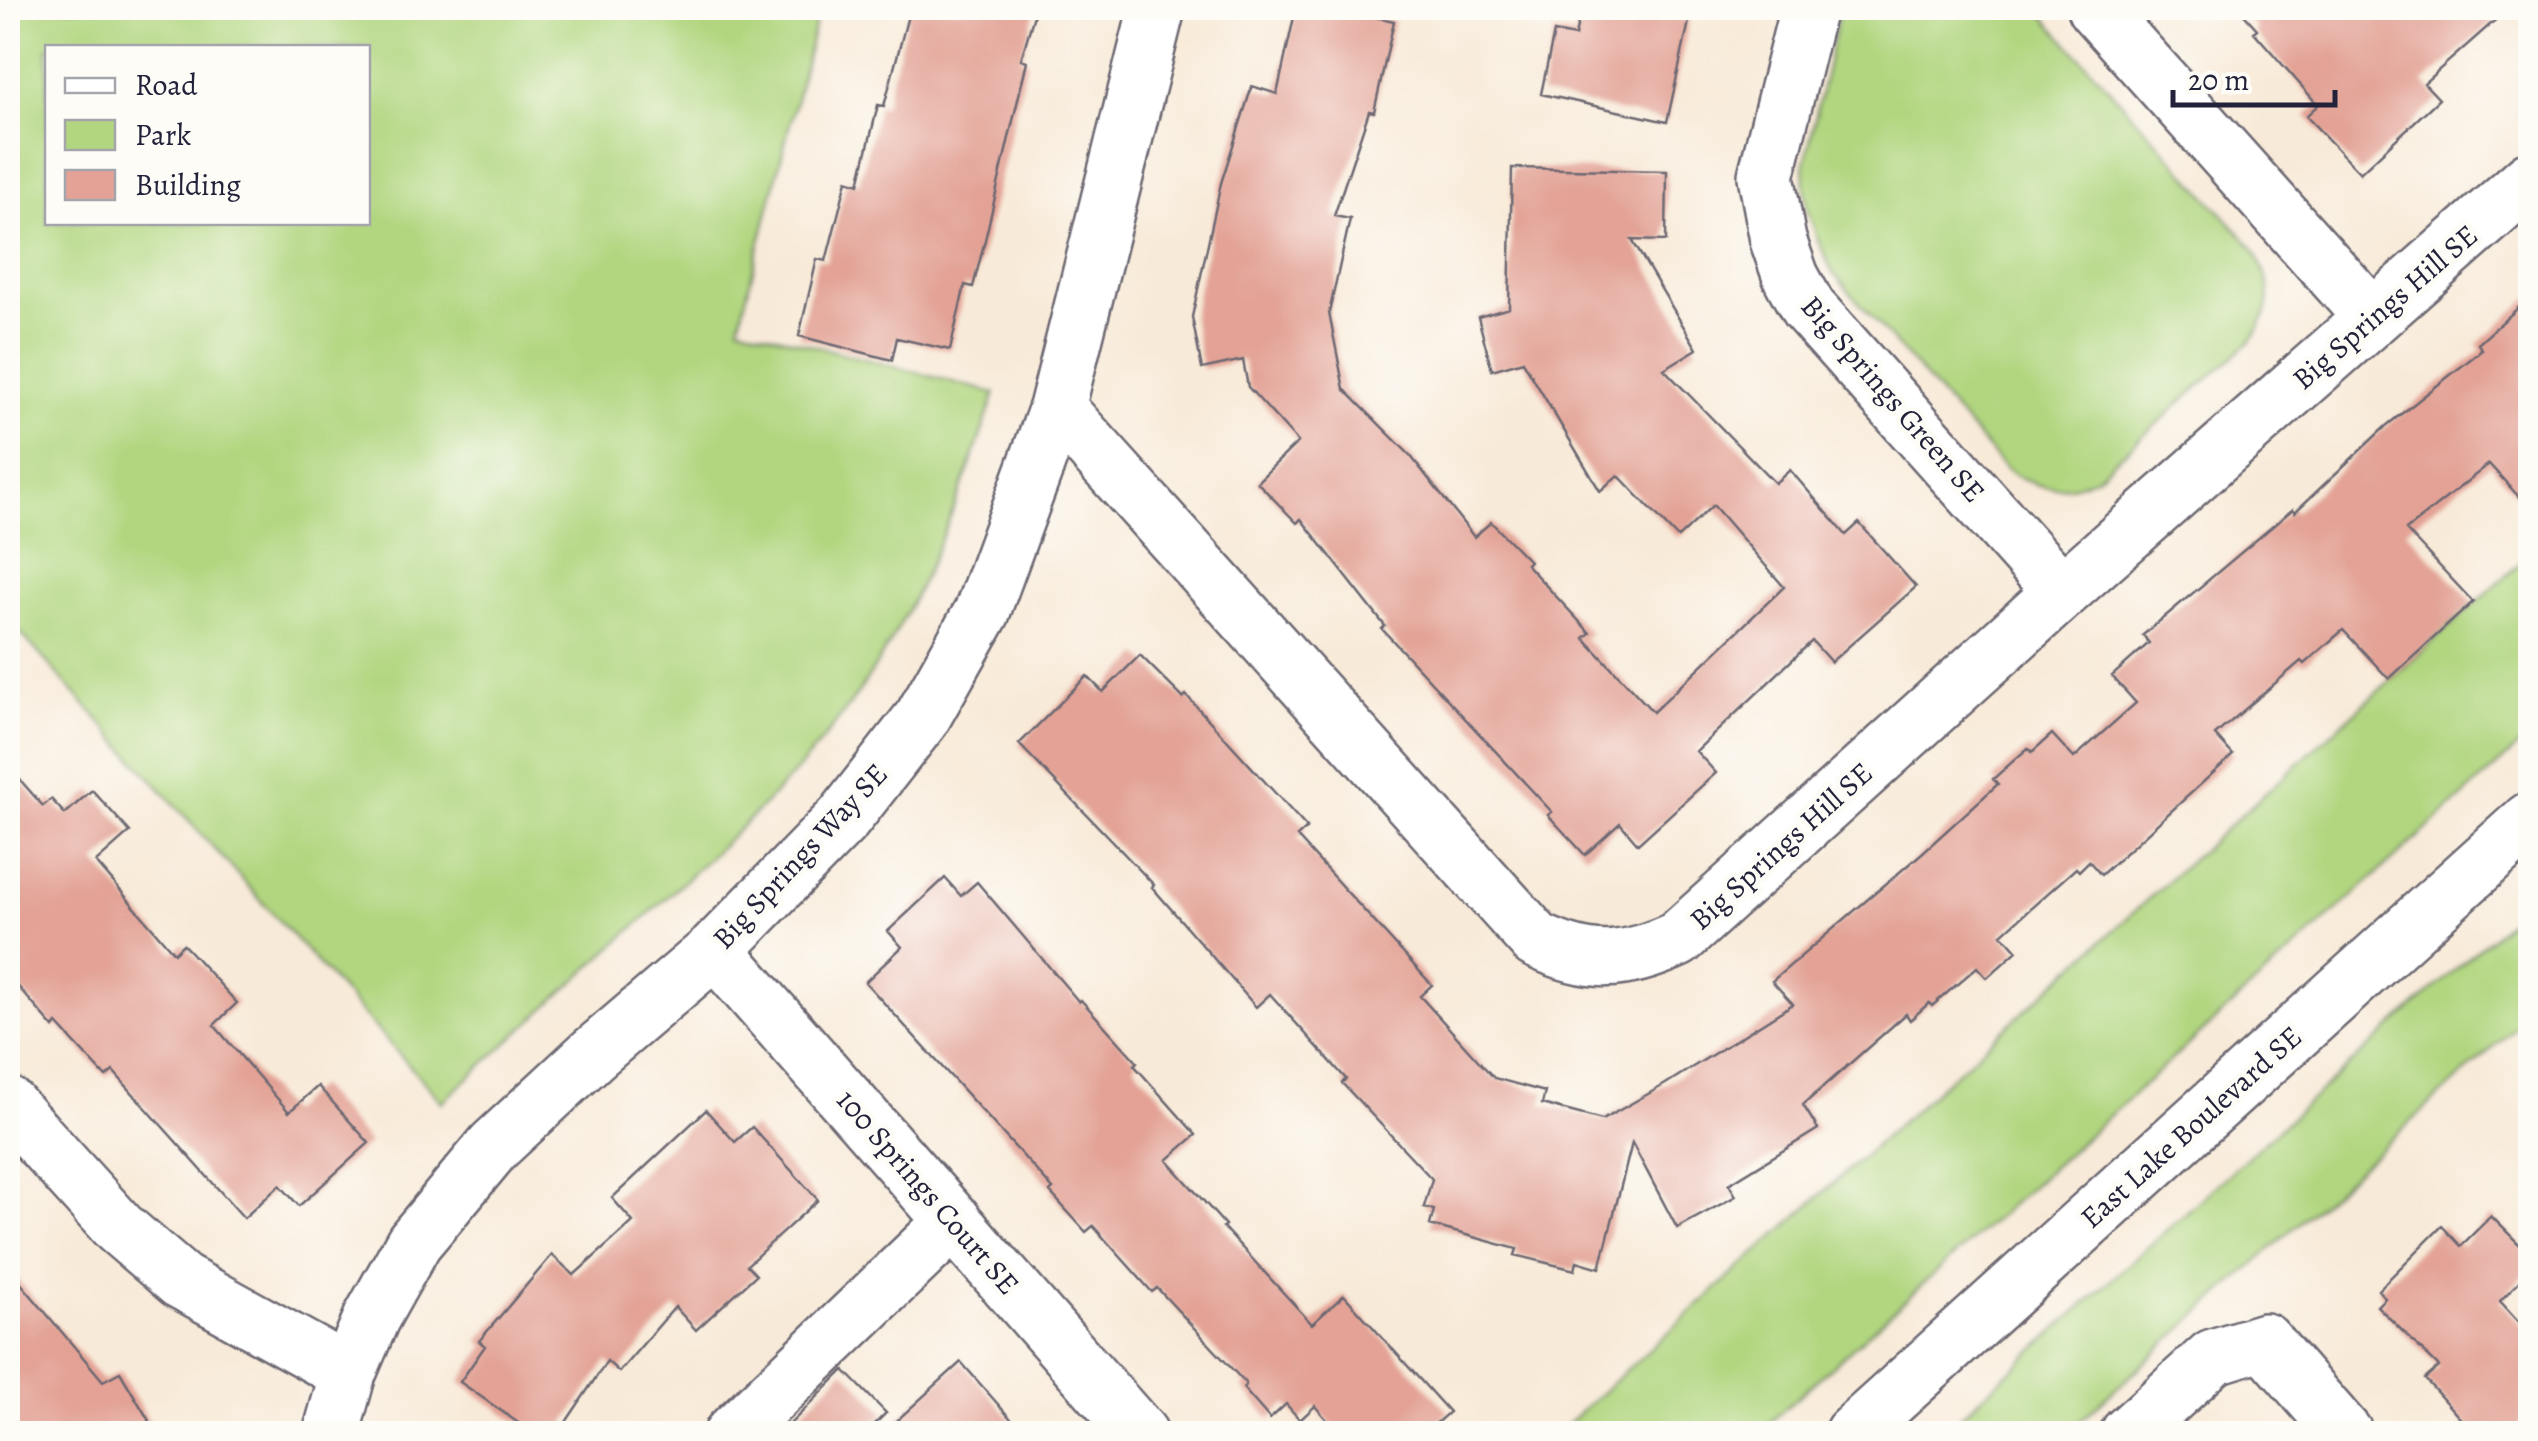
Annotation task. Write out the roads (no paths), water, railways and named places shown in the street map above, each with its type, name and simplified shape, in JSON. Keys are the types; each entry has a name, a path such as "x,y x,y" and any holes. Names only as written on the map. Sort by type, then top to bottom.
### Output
{"street":[{"name":"Big Springs Way SE","path":"331,1434 348,1373 372,1317 414,1242 494,1146 592,1055 715,950 844,818 922,718 982,612 1058,408 1157,8"},
{"name":"Big Springs Green SE","path":"1808,8 1766,176 1778,240 1791,277 1808,308 2062,592"},
{"path":"2095,8 2372,318"},
{"name":"Big Springs Hill SE","path":"1058,408 1536,940 1566,954 1604,959 1644,955 1678,939 2062,592 2530,179"},
{"name":"East Lake Boulevard SE","path":"1852,1434 2530,820"},
{"name":"100 Springs Court SE","path":"715,950 1140,1434"},
{"path":"8,1104 120,1228 181,1281 348,1373"},
{"path":"732,1434 954,1221"},
{"path":"2128,1434 2213,1357 2264,1342 2345,1434"}]}
